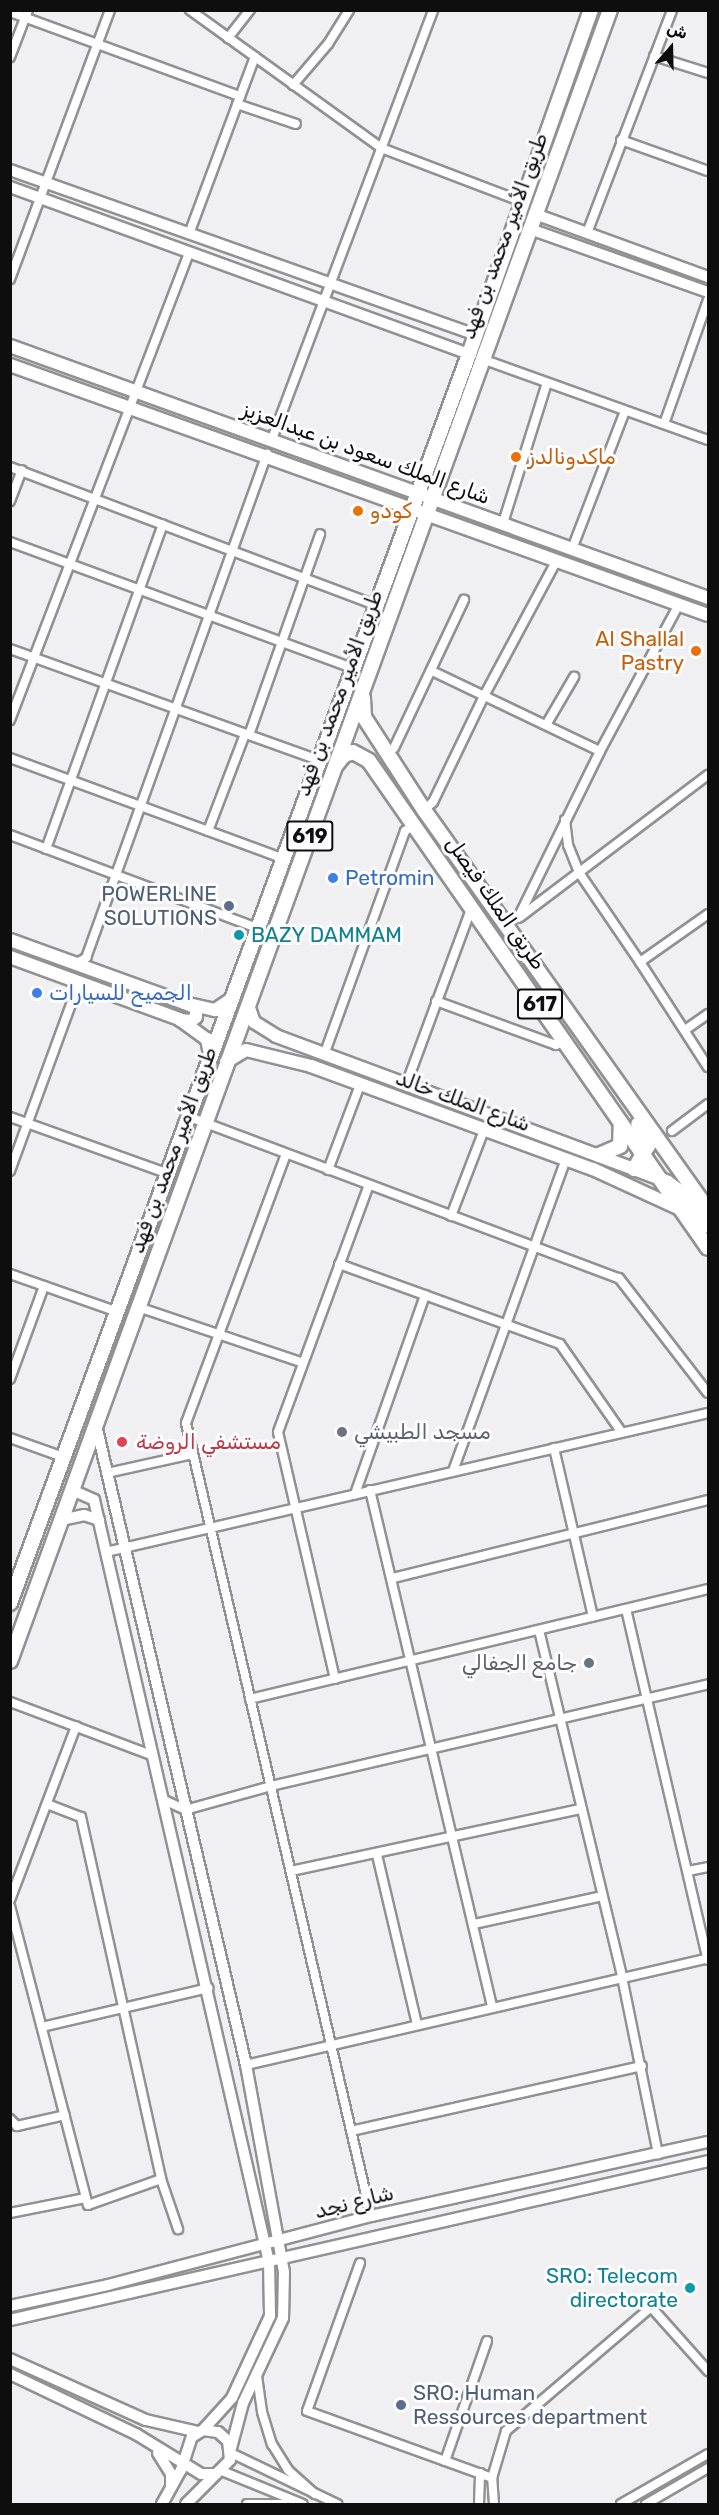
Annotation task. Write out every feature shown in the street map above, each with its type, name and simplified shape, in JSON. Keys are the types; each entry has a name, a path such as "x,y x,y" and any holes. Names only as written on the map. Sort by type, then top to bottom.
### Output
{"highway":[{"name":"طريق الأمير محمد بن فهد","path":"10,1661 226,1063 363,693 432,497 476,356 476,335 591,10"},
{"name":"طريق الأمير محمد بن فهد","path":"12,1595 416,491 530,229 610,10"},
{"name":"طريق الملك فيصل","path":"363,693 364,717 390,750 424,810 708,1210"},
{"path":"334,769 348,753 357,753 369,761 372,748 390,750"},
{"name":"طريق الملك فيصل","path":"369,761 473,904 708,1248"},
{"path":"545,982 646,1136 645,1155 634,1169"},
{"path":"599,1155 620,1146 621,1121"}],"main road":[{"name":"شارع الملك سعود بن عبدالعزيز","path":"10,346 708,598"},
{"name":"شارع الملك سعود بن عبدالعزيز","path":"10,365 411,505 708,615"},
{"path":"557,560 567,554 618,573 664,582"},
{"path":"10,940 184,1003 196,1008 196,1017 190,1021 179,1019 10,957"},
{"path":"184,1003 215,1010 230,1000"},
{"name":"شارع الملك خالد","path":"248,1005 254,1022 276,1036 662,1179 681,1190 708,1227"},
{"path":"179,1019 207,1039 210,1056"},
{"path":"269,1054 261,1049 260,1040 266,1035 276,1036"},
{"name":"شارع الملك خالد","path":"226,1063 243,1051 269,1054 571,1161 661,1198 684,1213"},
{"path":"571,1161 619,1175 634,1169"}],"street":[{"path":"10,279 110,10"},
{"path":"190,10 381,148 523,202"},
{"path":"228,38 250,10"},
{"path":"294,85 328,44 349,10"},
{"path":"272,439 433,10"},
{"path":"587,233 672,10"},
{"path":"10,12 26,14 240,96"},
{"path":"10,57 26,14"},
{"path":"654,56 708,73"},
{"path":"189,234 255,57"},
{"path":"237,104 296,124"},
{"path":"621,140 708,171"},
{"path":"10,170 476,335"},
{"path":"10,187 708,440"},
{"path":"535,214 708,277"},
{"path":"530,229 708,292"},
{"path":"10,720 93,498 189,253"},
{"path":"664,424 708,300"},
{"path":"503,523 547,382"},
{"path":"572,549 625,411"},
{"path":"75,964 86,958 267,454"},
{"path":"10,466 375,605"},
{"path":"10,501 22,470"},
{"path":"46,849 163,524"},
{"path":"208,831 282,643 320,534"},
{"path":"10,542 351,669"},
{"path":"424,810 434,802 485,694 557,560"},
{"path":"390,750 432,670 464,600"},
{"path":"518,918 565,819 679,604"},
{"path":"10,649 319,760"},
{"path":"432,670 600,751"},
{"path":"546,725 574,676"},
{"path":"10,758 282,858"},
{"path":"505,927 580,874 708,775"},
{"path":"565,819 568,845 580,874 708,1067"},
{"path":"324,1055 405,831 415,824"},
{"path":"10,835 257,928"},
{"path":"406,1085 473,904"},
{"path":"640,962 708,914"},
{"path":"10,1171 79,982"},
{"path":"436,1001 556,1045 564,1040"},
{"path":"685,1030 708,1014"},
{"path":"328,1170 360,1085"},
{"path":"672,1131 708,1104"},
{"path":"187,1116 619,1278 708,1393"},
{"path":"10,1117 166,1173"},
{"path":"451,1216 484,1130"},
{"path":"286,1154 186,1423 371,2216"},
{"path":"453,1471 535,1248 571,1161"},
{"path":"335,1679 278,1432 369,1185"},
{"path":"339,1264 560,1344 622,1433"},
{"path":"10,1274 115,1311"},
{"path":"10,1379 44,1286"},
{"path":"355,1494 425,1295"},
{"path":"138,1307 303,1363"},
{"path":"106,1552 708,1413"},
{"path":"96,1425 246,2066 282,2258 283,2318 243,2403 231,2450 219,2472 186,2505"},
{"path":"10,1438 63,1457"},
{"path":"554,1448 593,1617"},
{"path":"107,1473 193,1454"},
{"path":"72,1490 94,1500 208,1988 268,2262 270,2316 232,2398 186,2450 183,2464 162,2505"},
{"path":"370,1490 413,1660 492,2006"},
{"path":"393,1578 708,1500"},
{"path":"61,1520 84,1515 99,1520"},
{"path":"250,1699 708,1589"},
{"path":"246,2066 492,2006 708,1959 626,1609"},
{"path":"539,1630 622,1977 642,2066 658,2154"},
{"path":"164,1800 185,1810 271,1786 708,1684"},
{"path":"10,1702 152,1755"},
{"path":"10,1900 76,1726"},
{"path":"47,1804 81,1817 161,2179 178,2229"},
{"path":"291,1871 377,1855 581,1809"},
{"path":"377,1855 417,2024"},
{"path":"688,1871 708,1867"},
{"path":"474,1924 602,1896"},
{"path":"10,1906 88,2205 161,2179"},
{"path":"42,2027 208,1988"},
{"path":"351,2131 642,2066"},
{"path":"10,2119 17,2126 65,2115"},
{"name":"شارع نجد","path":"10,2306 265,2246 371,2216 708,2142"},
{"name":"شارع نجد","path":"10,2320 708,2161"},
{"path":"10,2213 86,2198"},
{"path":"360,2263 307,2411 492,2478"},
{"path":"494,2505 492,2478 506,2432 651,2307 708,2371"},
{"path":"445,2461 487,2341"},
{"path":"10,2359 146,2420 224,2435 231,2450 337,2505"},
{"path":"10,2374 136,2434 152,2446 195,2470 219,2472 303,2505"},
{"path":"256,2374 262,2412 272,2444 288,2470 315,2494"},
{"path":"152,2446 171,2474 171,2490"},
{"path":"186,2450 195,2470"},
{"path":"621,2505 708,2454"},
{"path":"646,2505 708,2468"},
{"path":"479,2505 480,2473"},
{"path":"247,2505 285,2505"}],"place":[{"name":"ماكدونالدز","path":"516,457"},
{"name":"كودو","path":"358,511"},
{"name":"Al Shallal Pastry","path":"696,651"},
{"name":"Petromin","path":"333,878"},
{"name":"POWERLINE SOLUTIONS","path":"229,906"},
{"name":"BAZY DAMMAM","path":"239,935"},
{"name":"الجميح للسيارات","path":"37,993"},
{"name":"مسجد الطبيشي","path":"342,1432"},
{"name":"مستشفي الروضة","path":"122,1442"},
{"name":"جامع الجفالي","path":"589,1663"},
{"name":"SRO: Telecom directorate","path":"690,2288"},
{"name":"SRO: Human Ressources department","path":"401,2405"}]}
